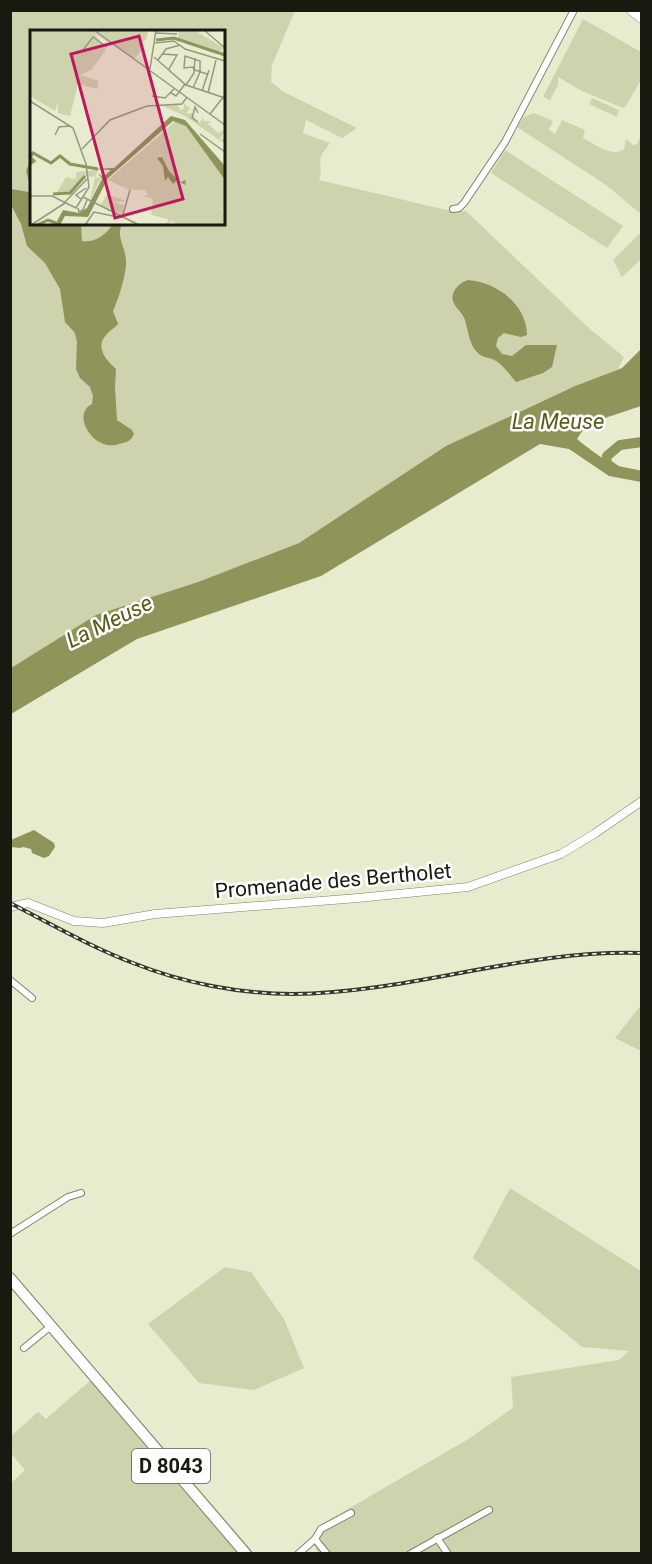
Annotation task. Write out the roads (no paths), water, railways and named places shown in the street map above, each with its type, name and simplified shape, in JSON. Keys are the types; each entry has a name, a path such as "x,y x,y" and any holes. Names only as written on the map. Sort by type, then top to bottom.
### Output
{"main road":[{"path":"631,10 642,19"},
{"name":"D 8043","path":"10,1278 246,1554"}],"street":[{"path":"453,209 459,208 464,203 505,142 574,10"},
{"name":"Promenade des Bertholet","path":"10,908 28,903 75,921 97,924 155,914 468,887 561,854 642,801"},
{"path":"10,980 32,998"},
{"path":"10,1234 68,1197 81,1193"},
{"path":"24,1348 51,1326"},
{"path":"410,1554 489,1510"},
{"path":"298,1554 315,1539 321,1529 351,1513"},
{"path":"469,1520 474,1528"},
{"path":"437,1538 448,1554"},
{"path":"315,1539 327,1554"}],"water":[{"path":"30,161 30,185 26,171"},
{"path":"11,189 29,192 30,190 30,225 81,225 82,241 91,241 107,232 112,225 122,225 120,233 126,265 122,286 113,311 118,324 103,339 101,348 105,357 116,369 117,420 132,430 134,434 126,442 110,445 102,443 88,432 84,416 86,409 92,404 93,396 90,387 80,378 76,369 75,333 65,322 60,289 45,263 27,246 21,224 11,205"},
{"path":"468,280 499,290 516,305 522,314 527,335 521,337 504,333 498,338 496,346 502,354 512,356 526,345 557,345 552,367 543,373 516,382 499,363 478,353 470,340 464,317 452,298 456,288"},
{"name":"La Meuse","path":"641,349 641,406 587,424 577,439 607,461 641,473 641,482 609,476 569,449 540,444 321,576 137,639 11,714 11,668 96,615 198,582 299,543 446,446 575,386 622,368"},
{"path":"34,830 54,843 55,847 49,856 44,858 32,853 31,849 11,847 11,840"}],"waterway":[{"path":"642,442 620,445 607,456 606,463 617,471 642,476"}],"railway":[{"path":"10,903 102,950 152,970 192,982 253,992 293,994 337,992 554,958 642,953"}]}
